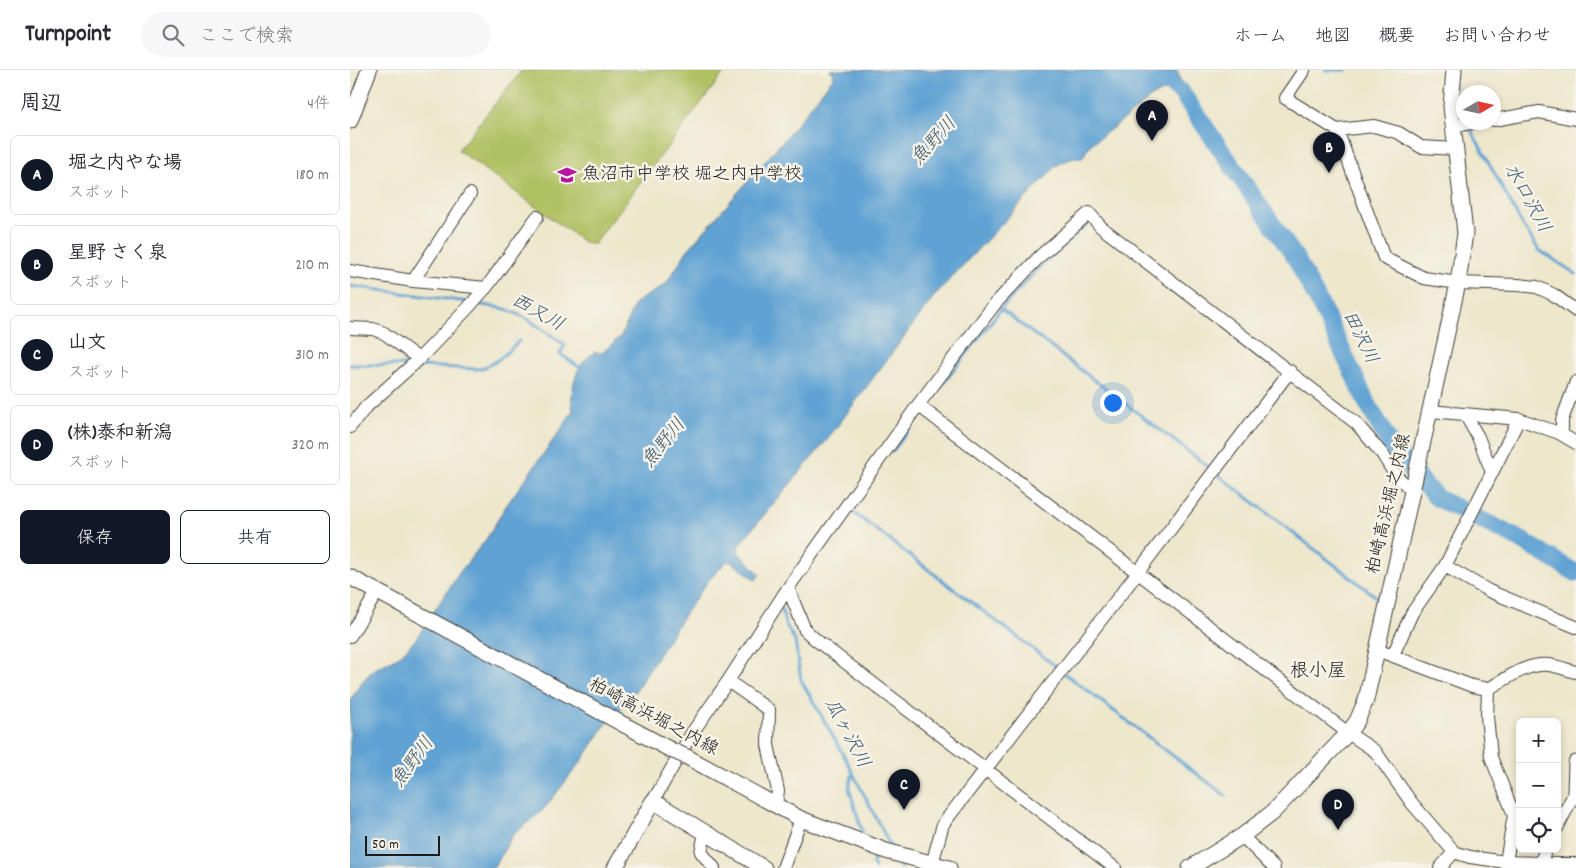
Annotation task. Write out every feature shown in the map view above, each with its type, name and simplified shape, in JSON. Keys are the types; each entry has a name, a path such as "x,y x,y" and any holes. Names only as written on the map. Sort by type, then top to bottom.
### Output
{"main road":[{"path":"350,121 369,70"},
{"name":"柏崎高浜堀之内線","path":"1190,868 1242,836 1273,812 1348,733 1357,721 1366,700 1458,283 1465,234 1451,106 1454,70"},
{"name":"柏崎高浜堀之内線","path":"350,577 801,819 886,850 948,868"},
{"path":"1575,794 1576,763"},
{"path":"615,868 653,801 764,868"}],"street":[{"path":"1304,70 1285,98 1337,130 1374,126 1399,133 1421,147 1456,149"},
{"path":"1501,119 1539,112 1576,118"},
{"path":"1337,130 1384,258 1424,278 1458,283 1537,287 1554,295 1576,311"},
{"path":"414,281 470,194"},
{"path":"653,801 692,733 788,588 918,405 994,305 1040,256 1089,213 1101,227 1356,422 1383,455 1396,476 1413,486"},
{"path":"350,427 366,407 415,363 484,290 537,217"},
{"path":"350,271 484,290"},
{"path":"350,328 373,328 384,333 415,363"},
{"path":"932,864 943,824 1138,572 1290,371"},
{"path":"1558,433 1562,429 1562,420 1576,382"},
{"path":"918,405 1348,733 1375,751 1411,802 1454,852 1470,857 1506,862 1576,864"},
{"path":"1430,411 1520,419 1558,433 1576,443"},
{"path":"1465,414 1478,437 1492,472"},
{"path":"1393,655 1412,613 1445,566 1520,419"},
{"path":"1445,566 1489,591 1576,627"},
{"path":"788,588 806,630 816,640 1115,868"},
{"path":"350,636 379,592"},
{"path":"1377,650 1472,686 1488,689 1525,668 1534,665 1550,665 1576,672"},
{"path":"728,681 769,710 768,745 778,791 776,804"},
{"path":"1488,689 1487,716 1491,757 1514,815 1506,862"},
{"path":"1561,820 1575,794"},
{"path":"783,868 801,819"},
{"path":"705,833 701,852 714,868"},
{"path":"1242,836 1274,868"},
{"path":"1440,868 1454,852"},
{"path":"1540,863 1544,853"}],"green space":[{"name":"魚沼市中学校 堀之内中学校","path":"522,70 726,70 594,244 584,242 458,150"}],"water":[{"name":"魚野川","path":"830,70 1177,70 1183,86 1175,93 1168,90 1154,95 1090,145 1082,158 1070,159 1057,165 936,294 827,440 738,546 738,552 760,574 756,580 730,561 726,562 708,581 630,699 604,727 583,759 544,809 513,835 493,868 350,868 350,701 361,683 373,670 398,657 415,640 460,572 487,538 506,506 573,411 572,395 574,383 583,363 594,352 602,353 621,336 635,303 666,284 687,251 788,135 833,78 834,74"}],"waterway":[{"name":"田沢川","path":"1151,70 1181,92 1295,257 1322,308 1367,403 1390,444 1407,466 1437,498 1521,540 1576,573"},
{"name":"水口沢川","path":"1325,70 1346,70"},
{"name":"水口沢川","path":"1471,130 1524,228 1539,250 1576,274"},
{"path":"926,406 1001,309 1033,274 1088,223"},
{"name":"西又川","path":"350,286 468,302"},
{"name":"西又川","path":"477,304 506,309 526,318 565,345 560,354 582,369"},
{"path":"1001,309 1210,468"},
{"path":"418,366 483,368 500,358 519,341"},
{"path":"350,365 407,365"},
{"path":"892,452 921,413"},
{"path":"1217,474 1379,599"},
{"path":"850,510 1058,668"},
{"name":"瓜ヶ沢川","path":"781,607 785,623 795,641 801,680 842,752 891,847"},
{"path":"1064,673 1226,796"},
{"path":"852,775 849,788 862,831"},
{"path":"874,855 873,863 875,868"},
{"name":"瓜ヶ沢川","path":"897,860 901,868"}],"place":[{"name":"堀之内やな場","path":"1152,141"},
{"name":"星野 さく泉","path":"1329,173"},
{"name":"魚沼市中学校 堀之内中学校","path":"567,175"},
{"name":"山文","path":"904,810"},
{"name":"(株)泰和新潟","path":"1338,830"}],"district":[{"name":"根小屋","path":"1318,672"}]}
